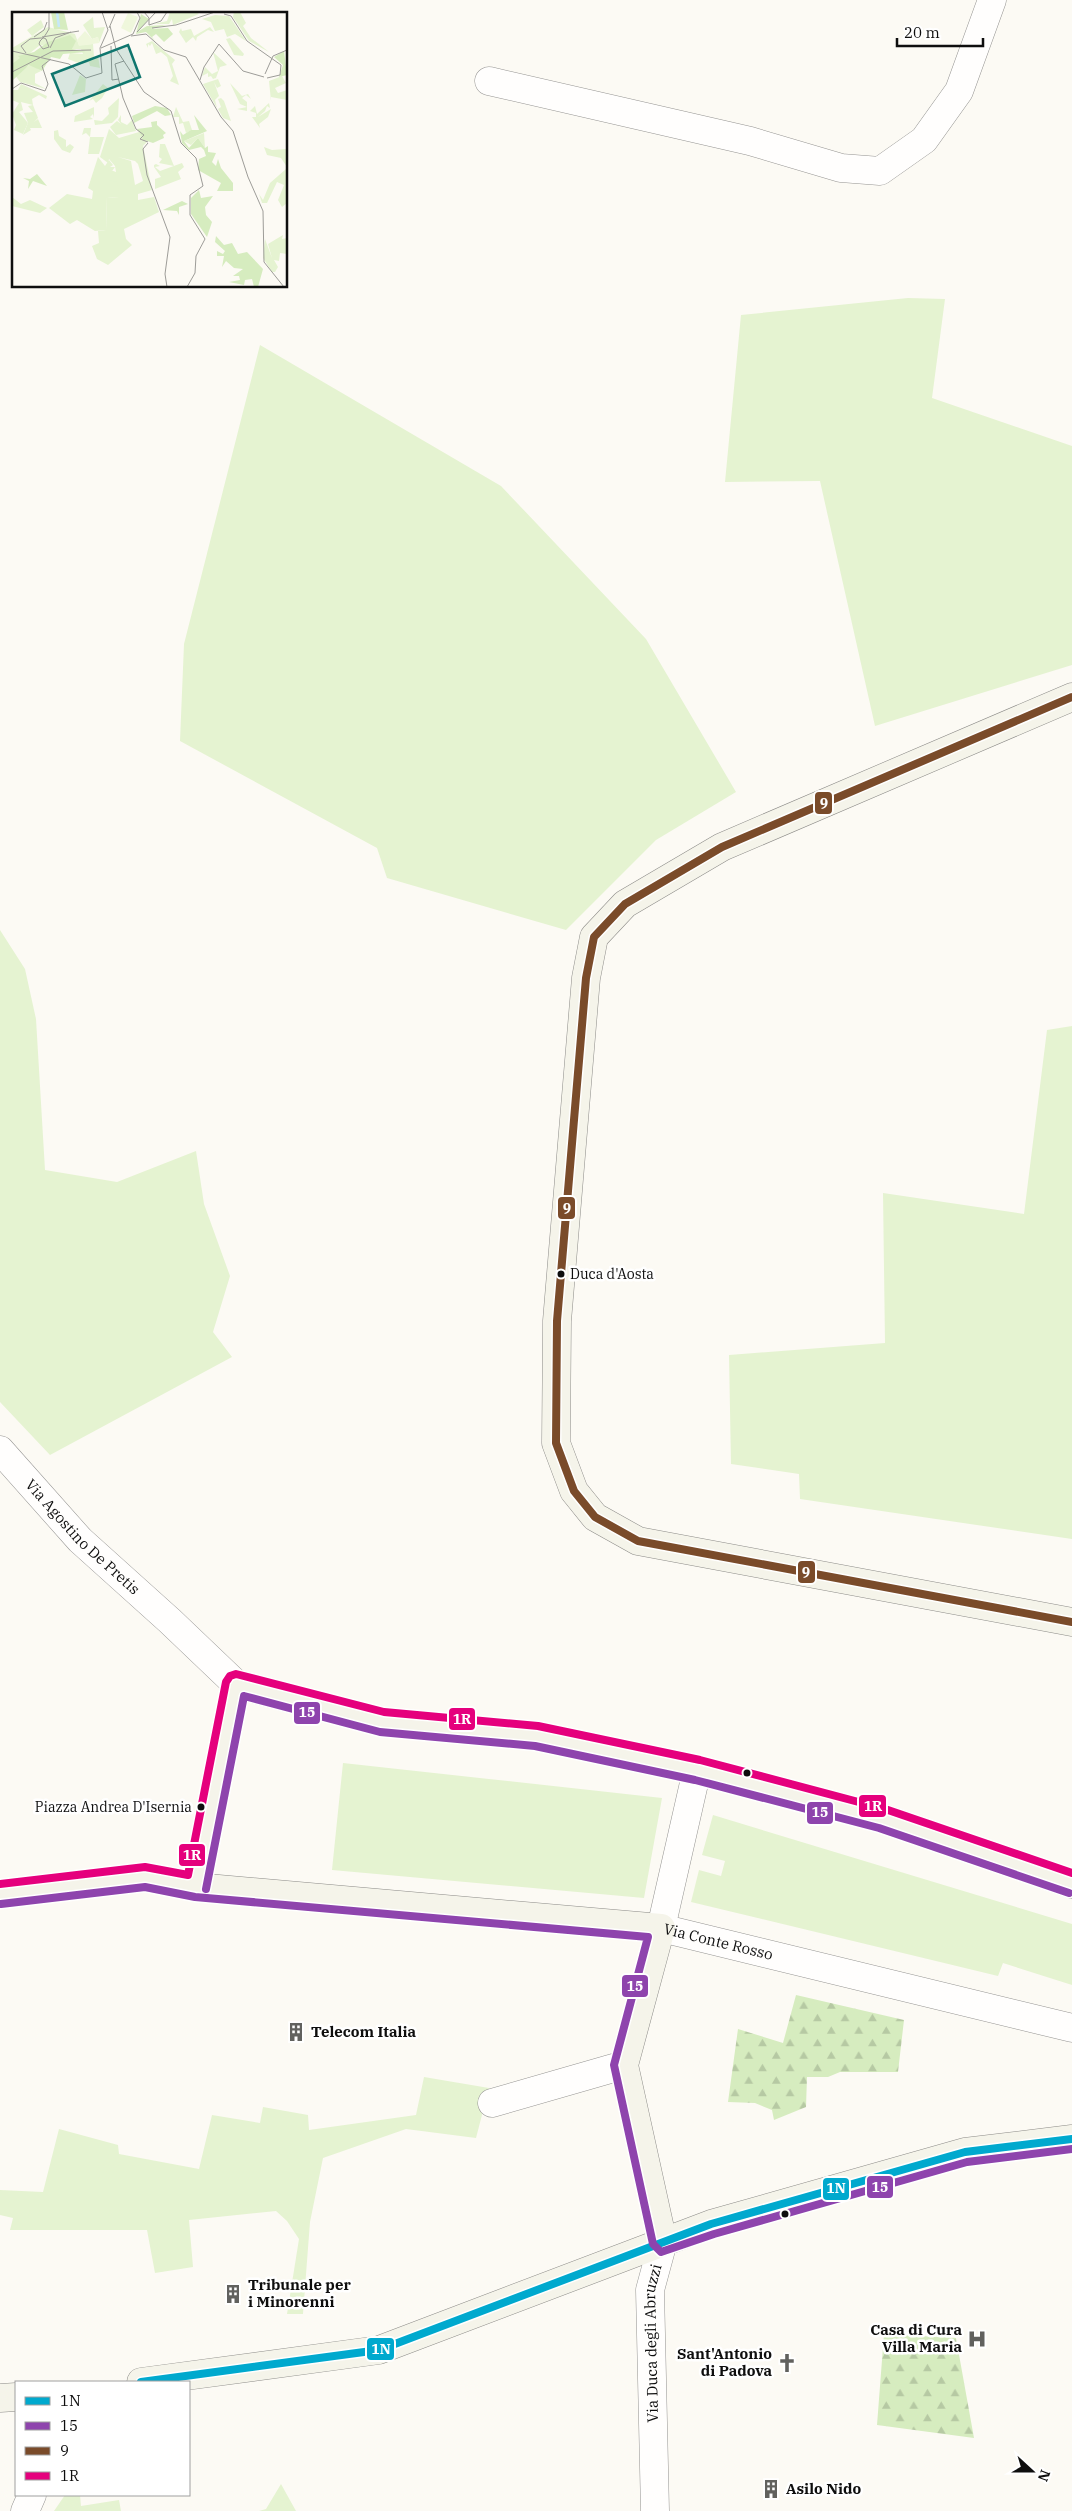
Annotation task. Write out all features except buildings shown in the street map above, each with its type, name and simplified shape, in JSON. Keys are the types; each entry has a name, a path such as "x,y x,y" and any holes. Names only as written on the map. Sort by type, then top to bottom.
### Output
{"street":[{"path":"489,81 750,141 841,168 880,171 924,140 960,91 992,0"},
{"path":"1072,697 722,847 625,904 594,937 586,978 556,1321 556,1443 574,1491 595,1517 638,1541 1072,1622"},
{"name":"Via Agostino De Pretis","path":"0,1450 80,1540 170,1620 236,1684"},
{"path":"196,1887 236,1684 382,1722 536,1736 697,1770 882,1818 1072,1884"},
{"name":"Via Duca degli Abruzzi","path":"655,2511 650,2290 663,2242 624,2065 661,1928 697,1770"},
{"name":"Via Conte Rosso","path":"0,1894 145,1876 196,1887 661,1928 1072,2028"},
{"path":"492,2103 624,2065"},
{"path":"148,2381 379,2350 710,2224 965,2152 1072,2139"},
{"path":"0,2398 15,2397"},
{"path":"25,2511 32,2496"}],"green space":[{"path":"908,298 945,299 932,398 1072,446 1072,665 875,726 820,481 725,482 741,315"},
{"path":"260,345 501,486 646,639 736,792 656,840 566,930 387,878 377,848 180,741 184,644"},
{"path":"0,930 25,969 36,1019 45,1170 117,1182 196,1151 204,1204 230,1276 213,1332 232,1357 50,1455 0,1402"},
{"path":"1072,1026 1072,1539 800,1499 799,1474 731,1464 729,1355 885,1343 883,1193 1024,1214 1047,1030"},
{"path":"343,1763 662,1798 644,1898 332,1870"},
{"path":"713,1815 1072,1924 1072,1985 1003,1963 998,1976 691,1902 699,1870 721,1876 725,1861 702,1855"},
{"path":"796,1995 904,2020 898,2072 840,2072 828,2077 807,2077 806,2107 774,2120 772,2110 755,2103 728,2102 738,2029 783,2043"},
{"path":"424,2077 489,2088 476,2138 406,2129 323,2158 310,2222 303,2314 287,2314 299,2239 287,2221 276,2211 189,2220 193,2267 155,2273 147,2230 10,2230 13,2218 0,2215 0,2190 43,2192 59,2129 118,2145 119,2154 199,2169 212,2115 260,2123 263,2107 308,2115 309,2130 416,2115"},
{"path":"884,2334 956,2338 974,2438 877,2425"},
{"path":"281,2484 296,2511 259,2511 266,2509"},
{"path":"64,2496 80,2496 81,2506 119,2500 121,2511 54,2511"}],"transit line":[{"name":"9","path":"1072,697 722,847 625,904 594,937 586,978 557,1321 556,1443 574,1491 595,1517 638,1541 1072,1622"},
{"name":"1R","path":"0,1884 145,1867 188,1875 226,1682 230,1676 236,1674 384,1712 538,1726 700,1760 885,1809 1072,1873"},
{"name":"15","path":"206,1889 244,1696 380,1732 535,1746 695,1780 879,1828 1069,1893"},
{"name":"15","path":"1,1904 145,1887 195,1897 648,1937 614,2065 653,2244 661,2252 714,2234 967,2162 1072,2149"},
{"name":"1N","path":"148,2381 379,2350 711,2224 965,2152 1072,2139"}],"place":[{"name":"Duca d'Aosta","path":"561,1274"},
{"name":"Piazza Andrea D'Isernia","path":"201,1807"},
{"name":"Telecom Italia","path":"296,2032"},
{"name":"Tribunale per i Minorenni","path":"233,2294"},
{"name":"Casa di Cura Villa Maria","path":"977,2339"},
{"name":"Sant'Antonio di Padova","path":"787,2363"},
{"name":"Asilo Nido","path":"771,2489"}]}
